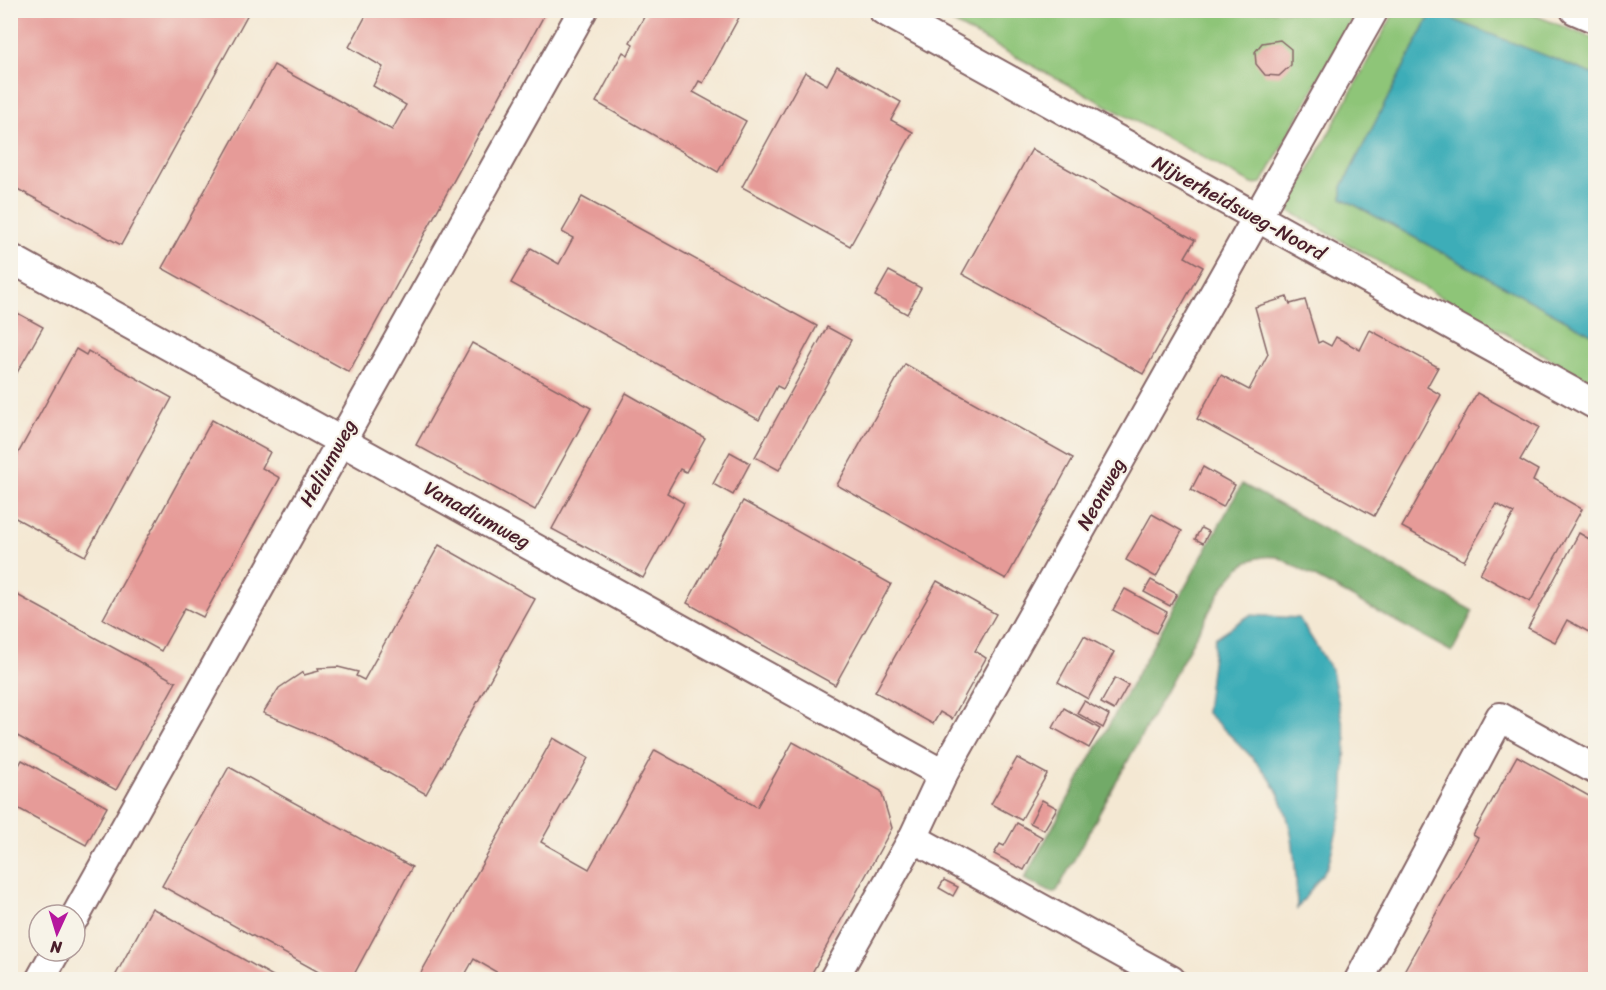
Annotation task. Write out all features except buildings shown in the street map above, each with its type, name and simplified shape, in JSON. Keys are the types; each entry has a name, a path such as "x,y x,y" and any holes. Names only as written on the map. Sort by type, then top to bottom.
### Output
{"street":[{"name":"Heliumweg","path":"83,903 583,10"},
{"name":"Nijverheidsweg-Noord","path":"883,10 1596,405"},
{"name":"Neonweg","path":"833,980 913,838 943,774 1374,10"},
{"path":"1575,10 1596,19"},
{"name":"Vanadiumweg","path":"10,258 341,439 943,774"},
{"path":"1359,980 1500,717 1596,770"},
{"path":"913,838 1171,980"},
{"path":"41,978 49,963"}],"green space":[{"path":"931,11 1356,11 1262,183 1252,184"},
{"path":"1395,11 1524,11 1595,39 1595,75 1434,13 1428,20 1342,187 1342,198 1595,336 1595,384 1289,211 1291,203"},
{"path":"1242,484 1473,611 1452,652 1278,557 1268,556 1251,560 1232,575 1221,590 1057,891 1052,893 1024,879"}],"water":[{"path":"1434,12 1595,75 1595,336 1342,198 1342,187"},
{"path":"1250,615 1299,618 1332,671 1346,739 1343,808 1328,866 1297,909 1292,842 1285,809 1278,793 1255,761 1206,712 1215,638"}]}
